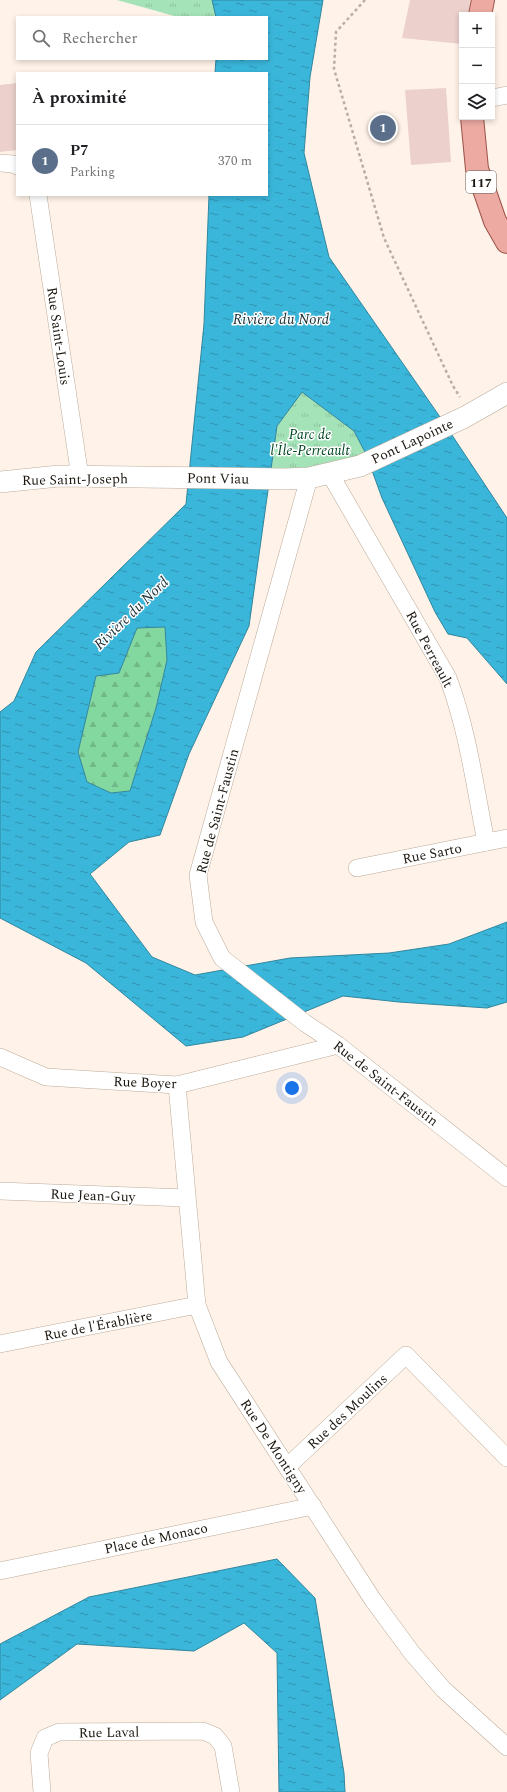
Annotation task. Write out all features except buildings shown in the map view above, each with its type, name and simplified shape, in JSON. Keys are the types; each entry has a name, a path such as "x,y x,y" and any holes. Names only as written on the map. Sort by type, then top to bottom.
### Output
{"main road":[{"path":"481,12 483,0"},
{"name":"117","path":"472,120 477,169 494,221 507,242"}],"street":[{"path":"495,97 507,95"},
{"path":"0,163 16,166"},
{"name":"Rue Saint-Louis","path":"38,196 80,477"},
{"name":"Pont Lapointe","path":"330,474 360,466 465,417 507,393"},
{"path":"308,478 330,474"},
{"name":"Rue Perreault","path":"330,474 448,678 457,703 464,731 486,842"},
{"name":"Rue Saint-Joseph","path":"0,482 59,476 151,477"},
{"name":"Pont Viau","path":"151,477 308,478"},
{"name":"Rue de Saint-Faustin","path":"308,478 198,875 204,922 222,958 305,1023 338,1045 507,1178"},
{"name":"Rue Sarto","path":"357,868 507,838"},
{"name":"Rue Boyer","path":"0,1057 46,1077 177,1085 338,1045"},
{"name":"Rue De Montigny","path":"177,1085 186,1198 197,1305 219,1362 288,1466 373,1600 412,1652 443,1689 507,1747"},
{"name":"Rue Jean-Guy","path":"0,1191 186,1198"},
{"name":"Rue de l'Érablière","path":"0,1344 197,1305"},
{"name":"Rue des Moulins","path":"288,1466 406,1355 507,1458"},
{"name":"Place de Monaco","path":"0,1571 313,1506"},
{"name":"Rue Laval","path":"42,1792 39,1753 45,1738 59,1732 204,1731 215,1736 223,1746 231,1792"}],"path":[{"path":"365,0 336,32 334,69 384,238 453,386"}],"green space":[{"path":"117,0 212,0 216,16 174,16"},
{"name":"Parc de l'Île-Perreault","path":"302,391 354,431 366,454 330,474 270,473 277,426"},
{"path":"165,627 167,660 156,708 130,791 111,793 87,782 78,752 96,676 119,673 137,628"}],"water":[{"name":"Rivière du Nord","path":"212,0 323,0 310,77 304,153 329,257 440,417 507,518 507,684 467,638 448,634 435,612 382,498 366,454 354,431 302,392 277,426 249,626 189,754 160,835 129,842 90,874 152,957 195,975 290,958 389,953 449,944 507,922 507,1002 487,1008 399,1002 343,996 243,1037 186,1046 86,963 0,918 0,712 14,701 36,652 186,504 204,324 209,196 268,196 268,72 215,72 216,60 268,60 268,16 216,16","holes":["165,627 167,660 156,708 130,791 111,793 87,782 78,752 96,676 119,673 137,628"]},
{"path":"277,1559 315,1598 344,1773 345,1792 279,1792 277,1653 244,1623 194,1651 77,1644 0,1700 0,1644 89,1597"}],"place":[{"name":"P7","path":"383,128"}]}
